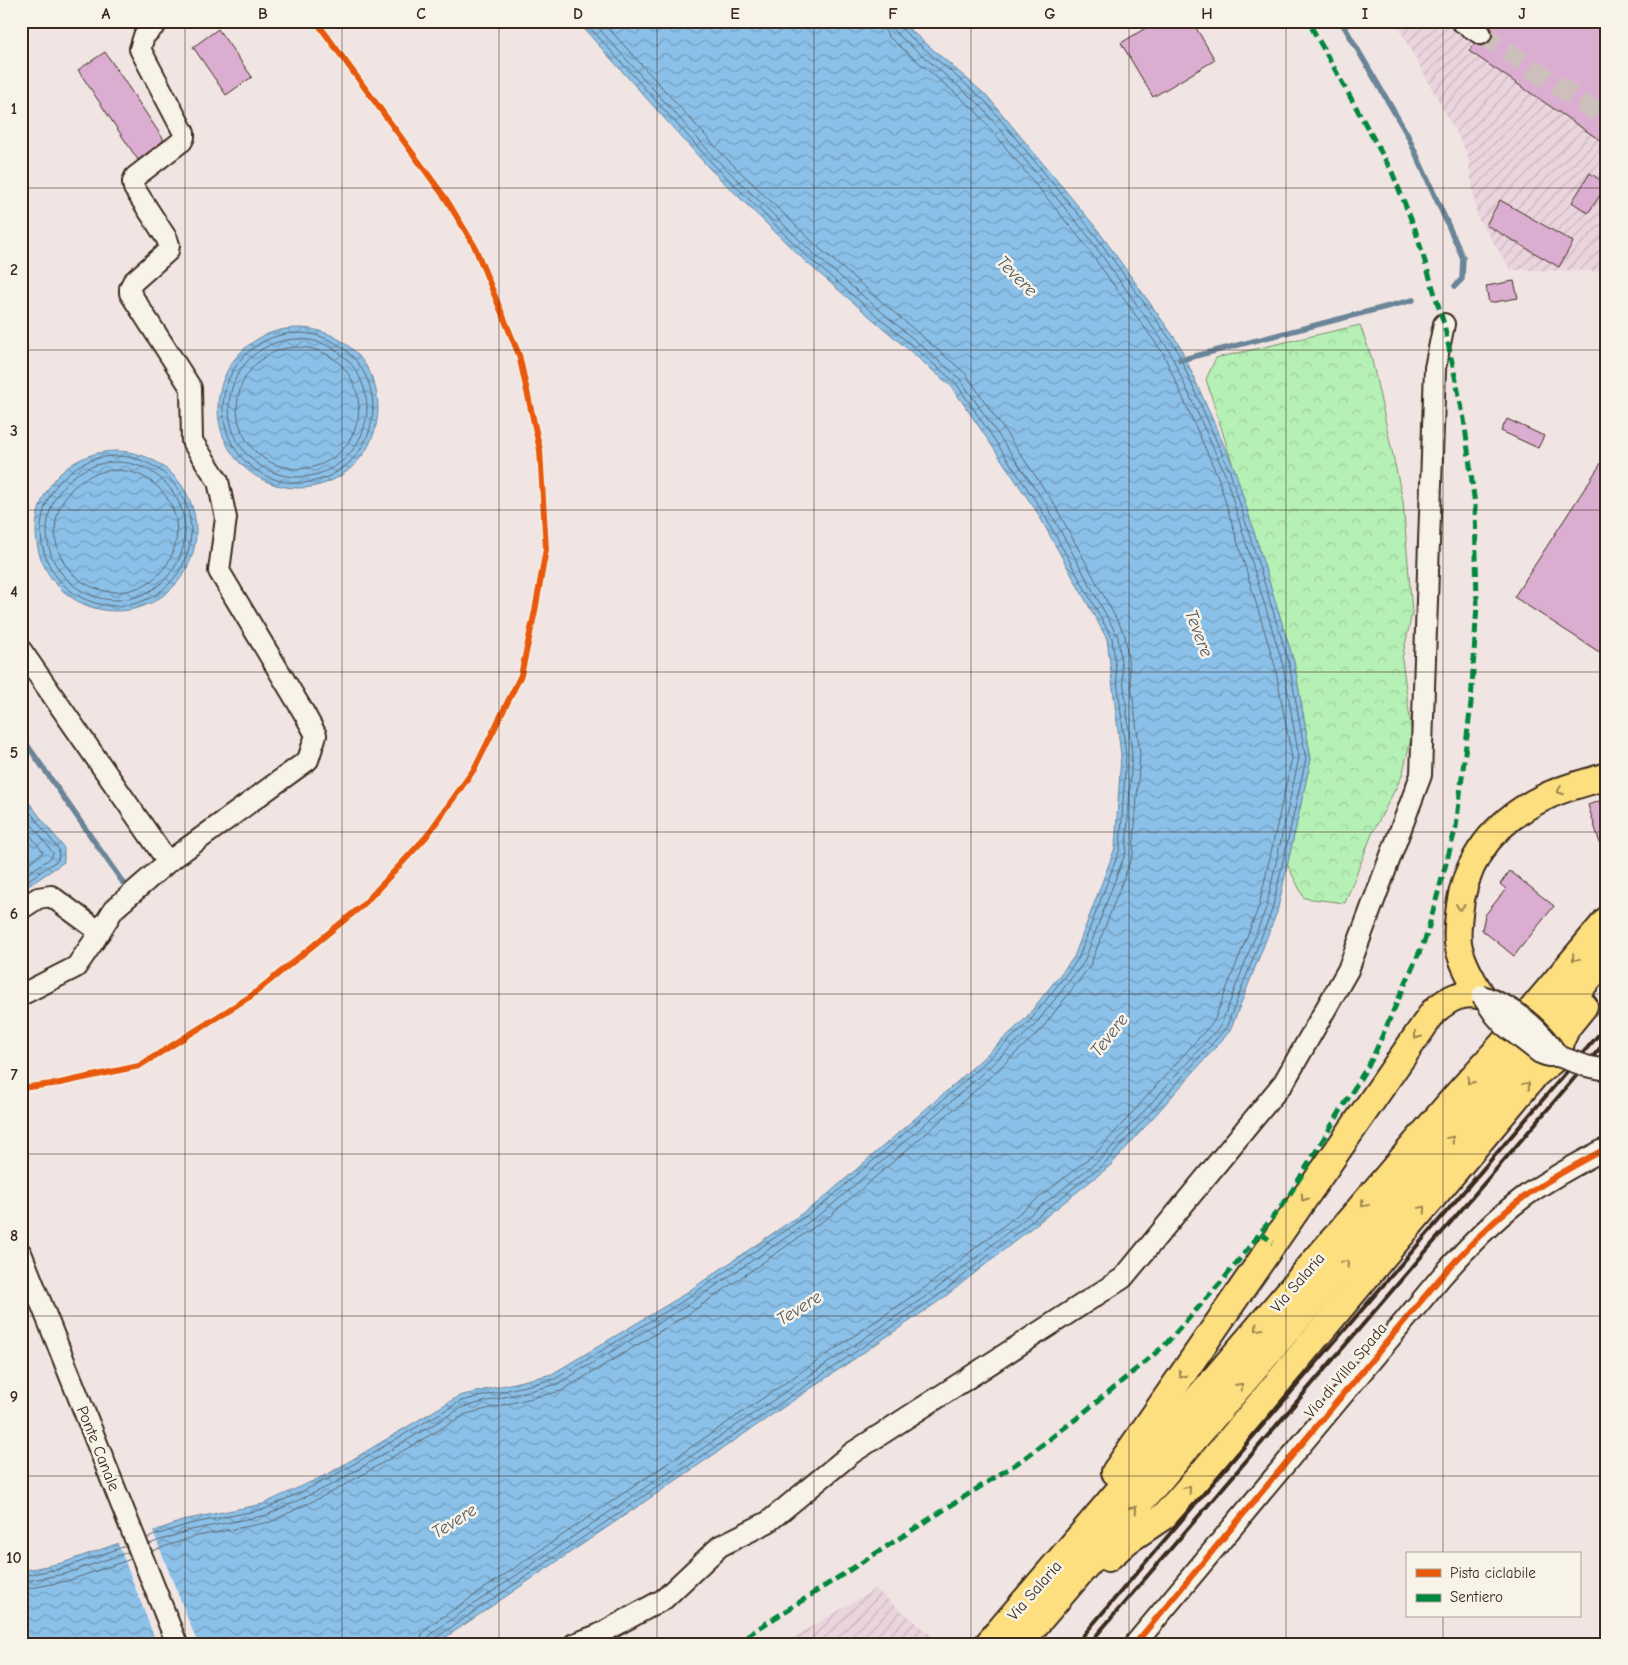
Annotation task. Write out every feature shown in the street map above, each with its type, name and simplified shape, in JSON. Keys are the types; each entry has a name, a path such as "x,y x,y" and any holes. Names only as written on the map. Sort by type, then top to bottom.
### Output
{"main road":[{"path":"1050,1571 1147,1425 1434,1011 1458,948 1460,904 1464,883 1474,860 1490,838 1518,813 1546,796 1607,776"},
{"name":"Via Salaria","path":"988,1644 1607,920"},
{"path":"1458,948 1474,984 1482,996"},
{"name":"Via Salaria","path":"1019,1644 1607,957"},
{"path":"1046,1613 1128,1541 1164,1516 1536,1074 1558,1056 1559,1047 1567,1027 1607,980"},
{"path":"1434,1011 1446,1001 1462,994 1482,996"}],"street":[{"path":"21,995 76,967 114,909 168,862 308,760 316,735 219,571 226,518 218,481 192,441 191,388 130,293 133,282 168,251 169,245 134,188 133,182 135,177 182,141 184,137 184,133 140,49 144,36 158,21"},
{"path":"1461,21 1481,34"},
{"path":"574,1644 598,1635 664,1598 720,1546 768,1522 852,1454 1123,1278 1284,1082 1348,970 1421,775 1434,368 1444,324"},
{"path":"21,650 168,862"},
{"path":"21,910 38,898 50,896 100,932"},
{"path":"1482,996 1516,1012 1541,1034 1558,1056 1586,1066 1607,1070"},
{"name":"Via di Villa Spada","path":"1135,1644 1466,1249 1524,1197 1607,1148"},
{"name":"Ponte Canale","path":"21,1253 177,1644"}],"shaded area":[{"path":"1395,21 1607,21 1607,277 1596,271 1511,270 1477,217 1467,153"},
{"path":"875,1589 942,1644 782,1644"}],"green space":[{"path":"1360,325 1371,356 1403,501 1412,613 1402,659 1412,734 1402,776 1372,834 1345,903 1304,898 1287,864 1311,759 1294,662 1206,379 1216,358"}],"water":[{"name":"Tevere","path":"577,21 900,21 988,97 1097,229 1179,344 1235,470 1294,662 1311,759 1277,912 1230,1031 1111,1165 942,1299 436,1644 21,1644 21,1571 62,1563 188,1519 263,1504 328,1474 459,1396 552,1374 677,1299 820,1201 957,1082 1025,1019 1074,957 1115,848 1121,755 1107,639 1037,512 952,387 806,262 709,168"},
{"path":"306,328 336,337 355,351 365,363 372,377 377,392 377,424 372,439 365,453 355,465 343,475 321,485 306,488 290,488 275,485 253,475 231,453 219,424 218,400 221,385 231,363 253,341 282,329"},
{"path":"124,451 154,460 173,474 183,486 190,500 195,515 195,547 190,562 183,576 173,588 161,598 139,608 124,611 108,611 93,608 71,598 49,576 37,547 36,523 39,508 49,486 71,464 100,452"},
{"path":"21,792 64,848 64,862 21,891"}],"pier":[{"path":"152,1529 198,1644 157,1644 117,1541"}],"building":[{"path":"1157,21 1192,21 1215,60 1153,97 1121,43"},
{"path":"1490,21 1607,21 1607,145 1469,51 1474,44 1481,46 1491,41 1493,34 1488,24"},
{"path":"218,29 252,77 226,95 193,47"},
{"path":"105,52 164,140 138,160 78,70"},
{"path":"1590,173 1607,185 1588,213 1572,202"},
{"path":"1500,200 1573,242 1559,267 1486,225"},
{"path":"1514,281 1518,298 1489,303 1486,286"},
{"path":"1507,419 1544,436 1538,448 1501,431"},
{"path":"1607,454 1607,657 1514,597"},
{"path":"1607,798 1607,853 1603,853 1588,805"},
{"path":"1510,871 1554,906 1514,956 1482,930 1485,915 1506,889 1500,884"}],"waterway":[{"path":"1341,21 1407,134 1463,258 1462,279 1455,286"},
{"path":"1180,360 1413,300"},
{"path":"21,736 126,887"}],"tunnel":[{"path":"1481,34 1607,119"}],"railway":[{"path":"1076,1644 1607,1025"},
{"path":"1089,1644 1607,1040"}],"marked path":[{"path":"734,1644 1022,1460 1076,1419 1164,1346 1223,1280 1287,1199 1372,1059 1426,937 1456,827 1471,703 1477,604 1475,505 1464,419 1444,324 1415,229 1392,172 1308,21"},
{"path":"1261,1233 1273,1243"}],"cycle path":[{"path":"21,1088 60,1083 139,1066 251,996 363,905 426,837 475,768 521,675 546,549 540,450 519,355 474,245 446,199 316,21"},
{"path":"1135,1644 1441,1277 1471,1245 1524,1197 1554,1177 1607,1148"}]}
